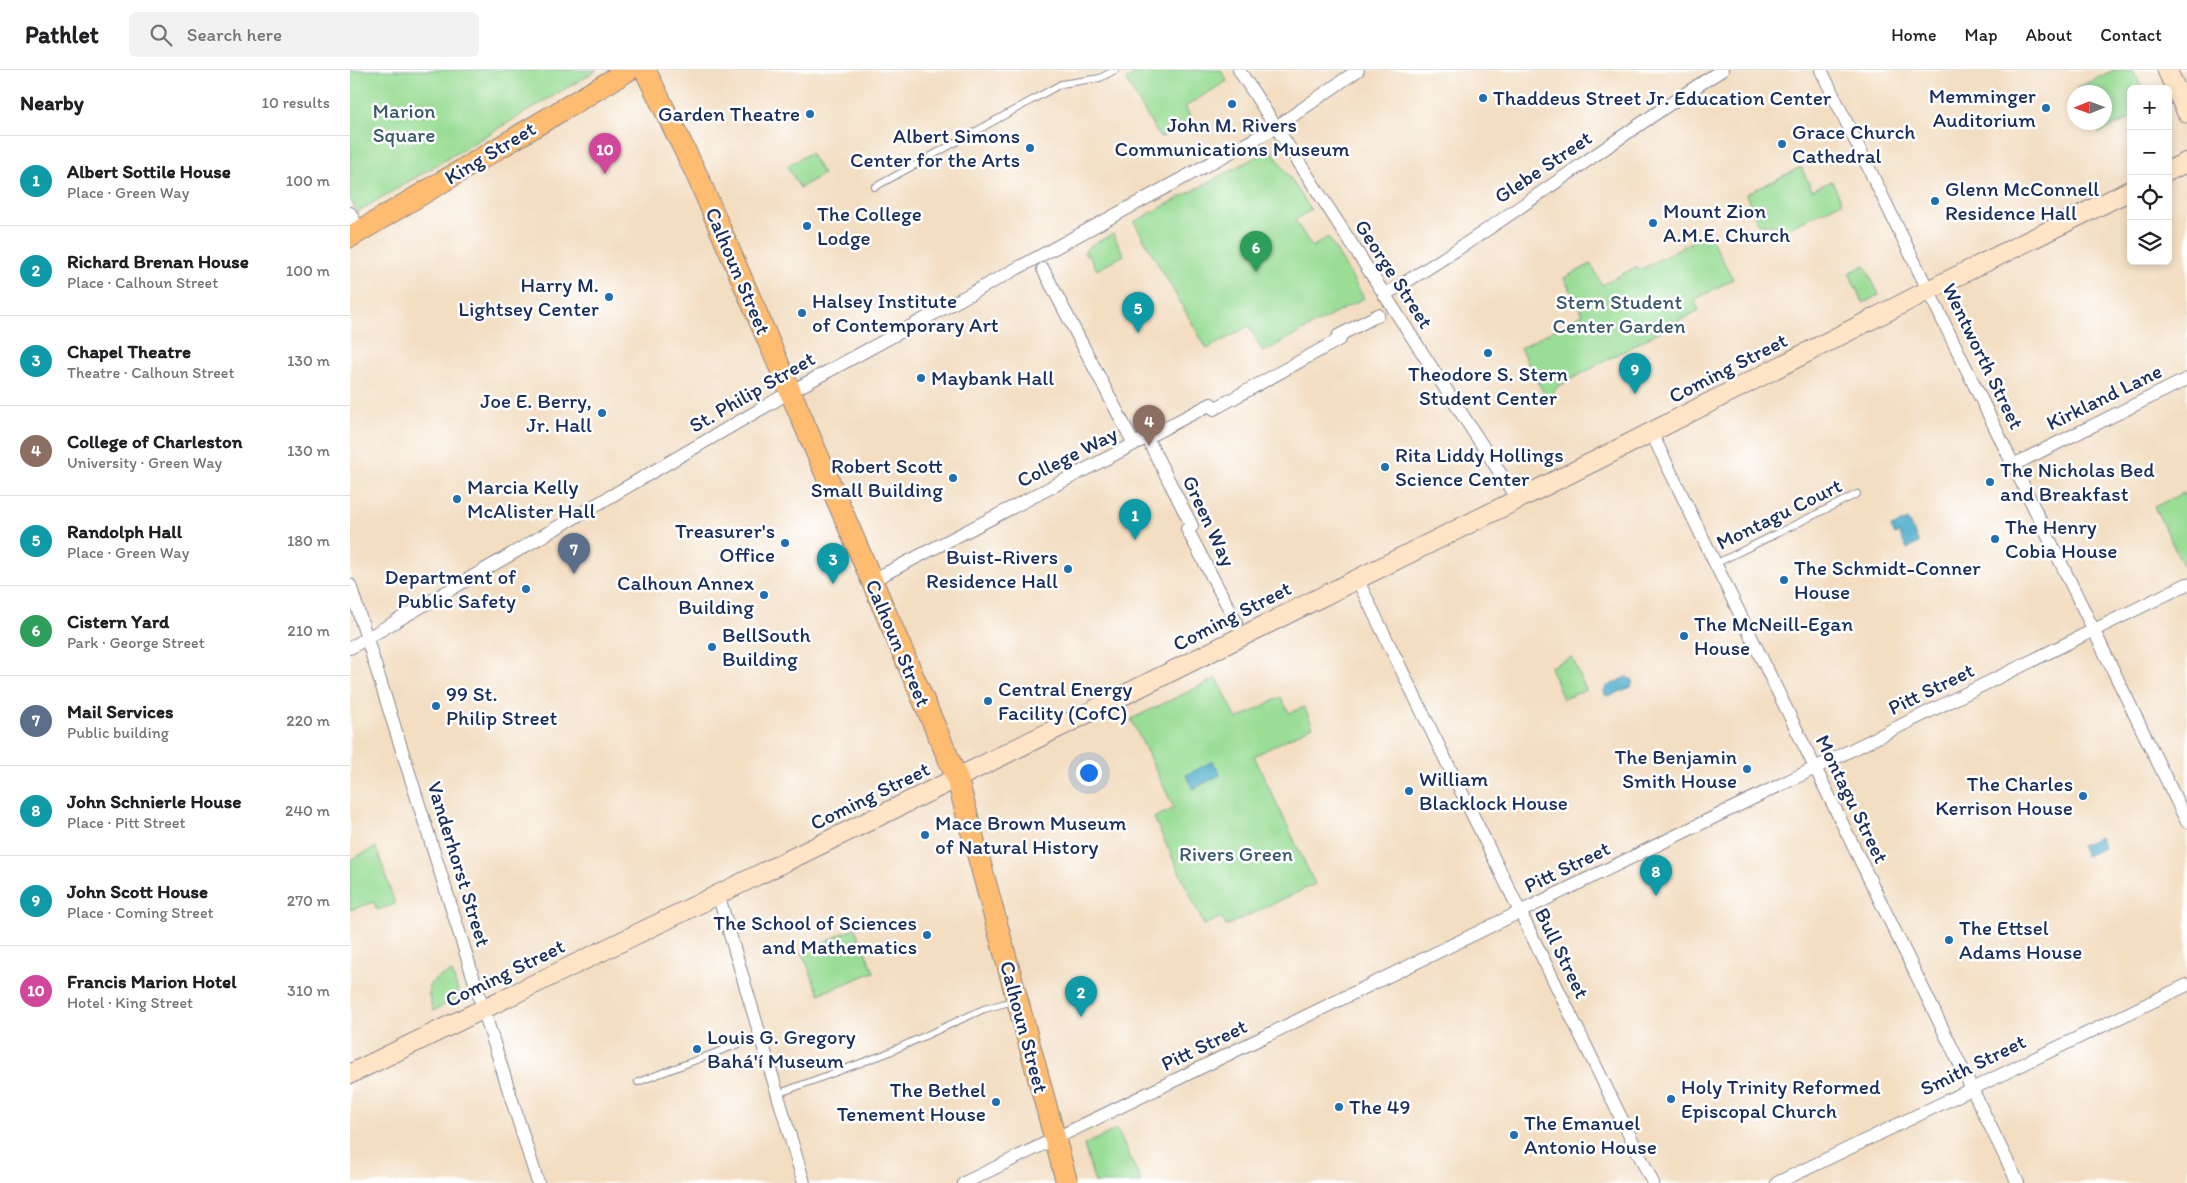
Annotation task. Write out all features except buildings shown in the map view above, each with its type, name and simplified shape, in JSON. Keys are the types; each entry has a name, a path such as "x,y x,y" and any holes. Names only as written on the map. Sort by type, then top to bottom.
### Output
{"main road":[{"name":"King Street","path":"353,227 629,70"},
{"name":"Calhoun Street","path":"645,70 696,174 956,778 1067,1183"}],"street":[{"name":"George Street","path":"1239,70 1517,500"},
{"name":"St. Philip Street","path":"350,648 790,392 1275,128 1358,70"},
{"name":"Glebe Street","path":"1384,295 1550,188 1681,96 1722,70"},
{"name":"Wentworth Street","path":"1821,70 2187,822"},
{"path":"2167,70 2184,107"},
{"path":"2174,70 2184,107"},
{"path":"2172,169 2187,162"},
{"name":"Coming Street","path":"350,1074 956,778 1517,500 1929,290 2127,192"},
{"path":"1043,269 1134,444"},
{"name":"College Way","path":"871,582 1211,404 1214,409 1340,339 1338,336 1378,315"},
{"name":"Kirkland Lane","path":"2013,465 2187,379"},
{"name":"Montagu Street","path":"1651,432 2018,1183"},
{"name":"Green Way","path":"1147,438 1192,526 1187,529 1236,622"},
{"name":"Bull Street","path":"1357,579 1653,1183"},
{"name":"Pitt Street","path":"964,1183 1815,768 2187,584"},
{"name":"Vanderhorst Street","path":"350,585 538,1183"},
{"path":"718,894 804,1183"},
{"name":"Smith Street","path":"1777,1183 2187,985"}],"lane":[{"path":"875,187 1061,84 1100,78 1114,70"},
{"name":"Montagu Court","path":"1715,564 1857,494"},
{"path":"777,1094 885,1054 984,1009 1016,1000"},
{"path":"638,1082 760,1036"}],"green space":[{"name":"Marion Square","path":"350,70 597,70 357,212 350,199"},
{"path":"1141,70 1221,70 1227,81 1185,107 1192,119 1160,138 1126,80"},
{"path":"2114,70 2133,70 2140,85 2127,85 2127,120 2112,127 2112,85 2083,85"},
{"path":"1271,149 1311,210 1295,220 1312,247 1328,237 1364,298 1263,352 1249,326 1207,349 1134,222"},
{"path":"810,153 823,174 800,188 787,166"},
{"path":"1801,167 1812,190 1832,181 1842,202 1789,228 1757,223 1746,194"},
{"name":"Stern Student Center Garden","path":"1708,233 1733,279 1694,300 1699,310 1557,387 1548,401 1520,348 1583,314 1564,278 1591,264 1602,285 1637,266 1640,270"},
{"path":"1113,234 1124,255 1097,270 1088,254 1086,256 1084,253 1088,247"},
{"path":"1865,265 1879,295 1863,303 1849,273"},
{"path":"2183,493 2187,501 2187,562 2183,565 2154,507"},
{"path":"1572,657 1586,690 1563,699 1550,667"},
{"name":"Rivers Green","path":"1217,678 1237,719 1281,697 1289,713 1304,707 1313,726 1254,756 1315,884 1226,926 1221,917 1204,925 1154,818 1174,808 1131,719"},
{"path":"376,847 395,904 377,910 374,902 350,910 350,860"},
{"path":"855,928 874,972 819,994 802,952"},
{"path":"452,972 460,997 433,1011 429,996 429,985 439,977"},
{"path":"1117,1129 1142,1183 1095,1183 1084,1145"}],"water":[{"path":"1908,520 1919,543 1907,549 1899,533 1895,535 1891,527"},
{"path":"1626,677 1633,680 1631,687 1610,696 1605,695 1606,687"},
{"path":"1213,761 1220,775 1193,789 1186,775"},
{"path":"2100,837 2104,848 2086,856 2081,845"}],"place":[{"name":"Thaddeus Street Jr. Education Center","path":"1483,98"},
{"name":"John M. Rivers Communications Museum","path":"1232,104"},
{"name":"Memminger Auditorium","path":"2046,108"},
{"name":"Garden Theatre","path":"810,114"},
{"name":"Grace Church Cathedral","path":"1782,144"},
{"name":"Albert Simons Center for the Arts","path":"1030,148"},
{"name":"Francis Marion Hotel","path":"605,174"},
{"name":"Glenn McConnell Residence Hall","path":"1935,201"},
{"name":"Mount Zion A.M.E. Church","path":"1653,223"},
{"name":"The College Lodge","path":"807,226"},
{"name":"Cistern Yard","path":"1256,272"},
{"name":"Harry M. Lightsey Center","path":"609,297"},
{"name":"Halsey Institute of Contemporary Art","path":"802,313"},
{"name":"Randolph Hall","path":"1138,333"},
{"name":"Theodore S. Stern Student Center","path":"1488,353"},
{"name":"Maybank Hall","path":"921,378"},
{"name":"John Scott House","path":"1635,394"},
{"name":"Joe E. Berry, Jr. Hall","path":"602,413"},
{"name":"College of Charleston","path":"1149,446"},
{"name":"Rita Liddy Hollings Science Center","path":"1385,467"},
{"name":"Robert Scott Small Building","path":"953,478"},
{"name":"The Nicholas Bed and Breakfast","path":"1990,482"},
{"name":"Marcia Kelly McAlister Hall","path":"457,499"},
{"name":"The Henry Cobia House","path":"1995,539"},
{"name":"Albert Sottile House","path":"1135,540"},
{"name":"Treasurer's Office","path":"785,543"},
{"name":"Buist-Rivers Residence Hall","path":"1068,569"},
{"name":"Mail Services","path":"574,574"},
{"name":"The Schmidt-Conner House","path":"1784,580"},
{"name":"Chapel Theatre","path":"833,584"},
{"name":"Department of Public Safety","path":"526,589"},
{"name":"Calhoun Annex Building","path":"764,595"},
{"name":"The McNeill-Egan House","path":"1684,636"},
{"name":"BellSouth Building","path":"712,647"},
{"name":"Central Energy Facility (CofC)","path":"988,701"},
{"name":"99 St. Philip Street","path":"436,706"},
{"name":"The Benjamin Smith House","path":"1747,769"},
{"name":"William Blacklock House","path":"1409,791"},
{"name":"The Charles Kerrison House","path":"2083,796"},
{"name":"Mace Brown Museum of Natural History","path":"925,835"},
{"name":"John Schnierle House","path":"1656,896"},
{"name":"The School of Sciences and Mathematics","path":"927,935"},
{"name":"The Ettsel Adams House","path":"1949,940"},
{"name":"Richard Brenan House","path":"1081,1017"},
{"name":"Louis G. Gregory Bahá'í Museum","path":"697,1049"},
{"name":"Holy Trinity Reformed Episcopal Church","path":"1671,1099"},
{"name":"The Bethel Tenement House","path":"996,1102"},
{"name":"The 49","path":"1339,1107"},
{"name":"The Emanuel Antonio House","path":"1514,1135"}]}
